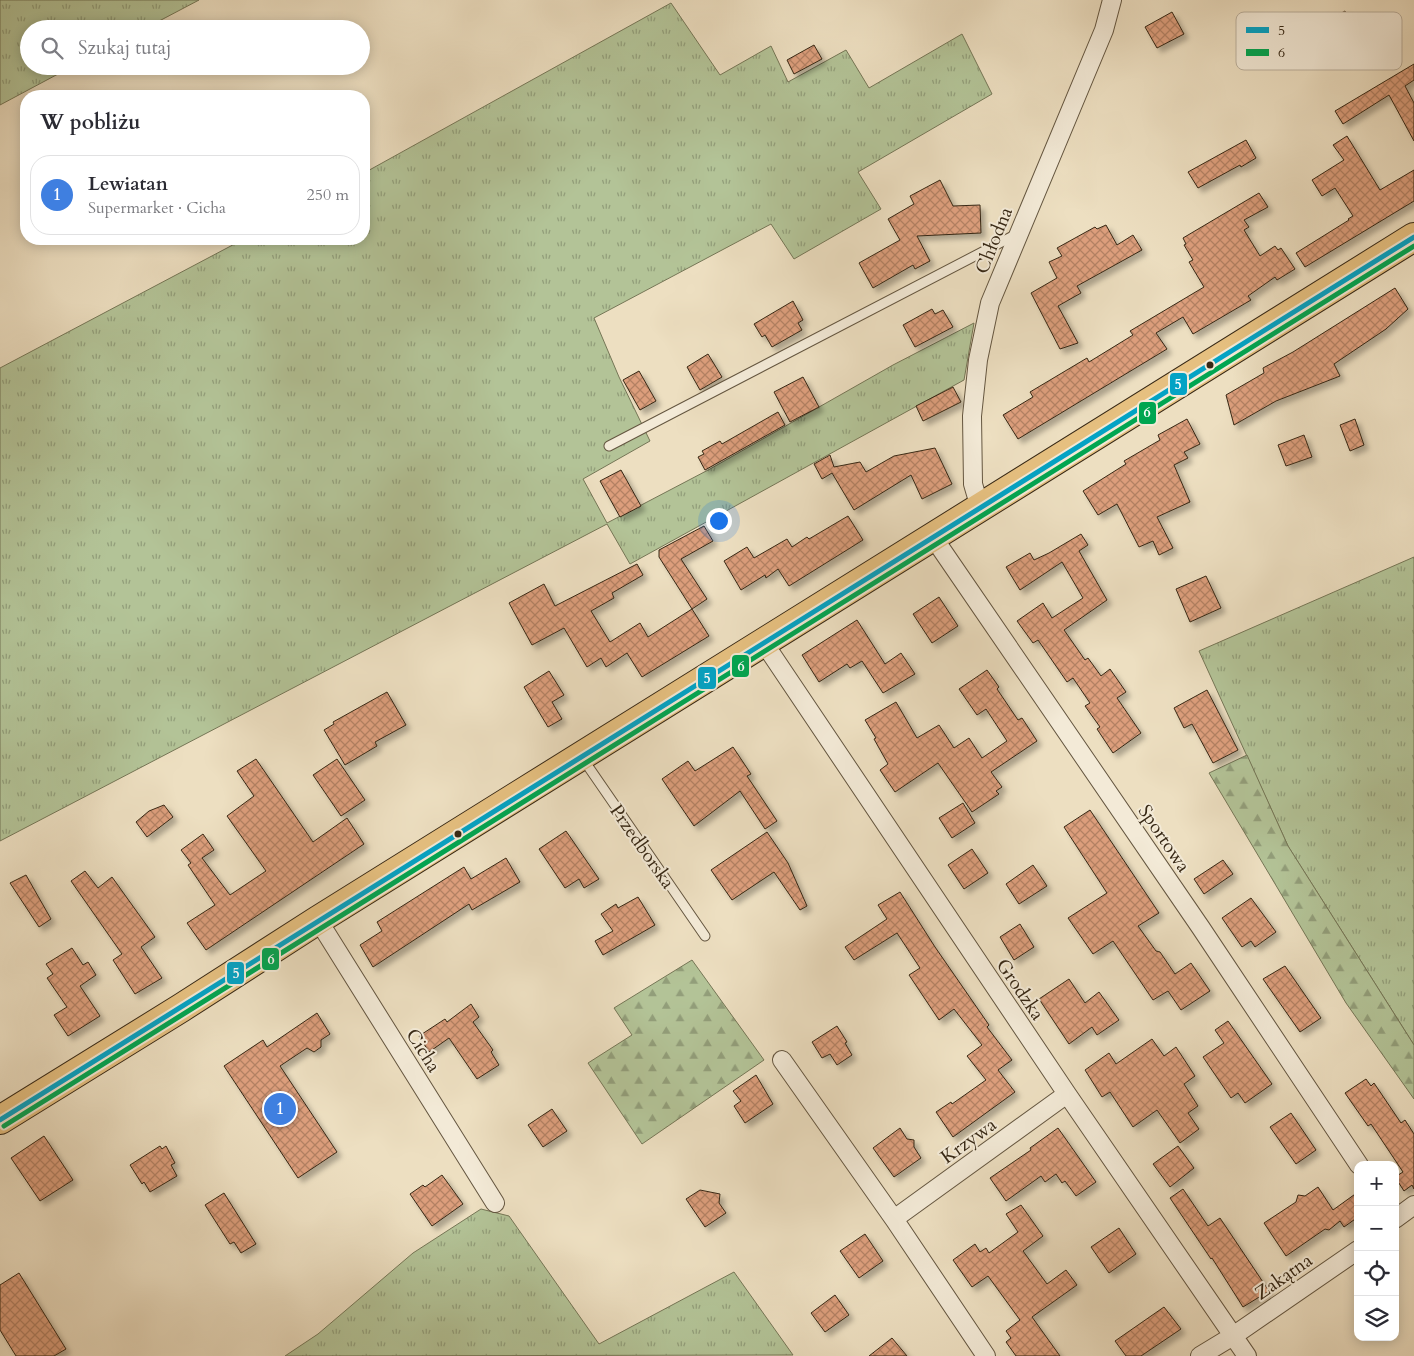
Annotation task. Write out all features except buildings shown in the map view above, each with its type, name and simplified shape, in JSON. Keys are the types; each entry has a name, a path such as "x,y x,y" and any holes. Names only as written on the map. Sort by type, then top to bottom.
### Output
{"main road":[{"path":"0,1120 581,756 1413,240"}],"street":[{"name":"Chłodna","path":"980,508 973,484 972,416 978,360 990,303 1104,30 1112,0"},
{"name":"Sportowa","path":"933,537 1202,928 1356,1161"},
{"name":"Grodzka","path":"764,643 1067,1094 1247,1356"},
{"name":"Cicha","path":"318,920 495,1203"},
{"path":"782,1060 986,1356"},
{"name":"Krzywa","path":"894,1220 1067,1094"},
{"path":"1399,1216 1414,1205"},
{"name":"Zakątna","path":"1200,1356 1233,1336 1357,1251"}],"lane":[{"path":"609,446 1019,233"},
{"name":"Przedborska","path":"581,756 705,936"}],"green space":[{"path":"0,0 199,0 161,20 20,20 20,75 56,75 28,90 20,90 20,94 0,105"},
{"path":"671,3 720,75 771,46 788,82 846,50 869,88 962,34 992,94 858,172 881,209 794,259 771,224 594,318 619,377 650,441 583,479 607,523 710,469 893,365 974,323 964,380 630,564 607,524 0,841 0,368 233,245 370,245 370,170"},
{"path":"1414,557 1414,1045 1288,846 1199,651"},
{"path":"1247,755 1288,846 1414,1045 1414,1099 1346,1003 1209,773"},
{"path":"692,960 764,1060 642,1144 588,1063 632,1035 614,1008"},
{"path":"481,1209 509,1216 599,1344 734,1272 793,1355 285,1356 318,1334 413,1253"}],"transit line":[{"name":"5","path":"0,1120 1414,237"},
{"name":"6","path":"4,1126 1414,246"}],"place":[{"name":"Lewiatan","path":"280,1109"}]}
